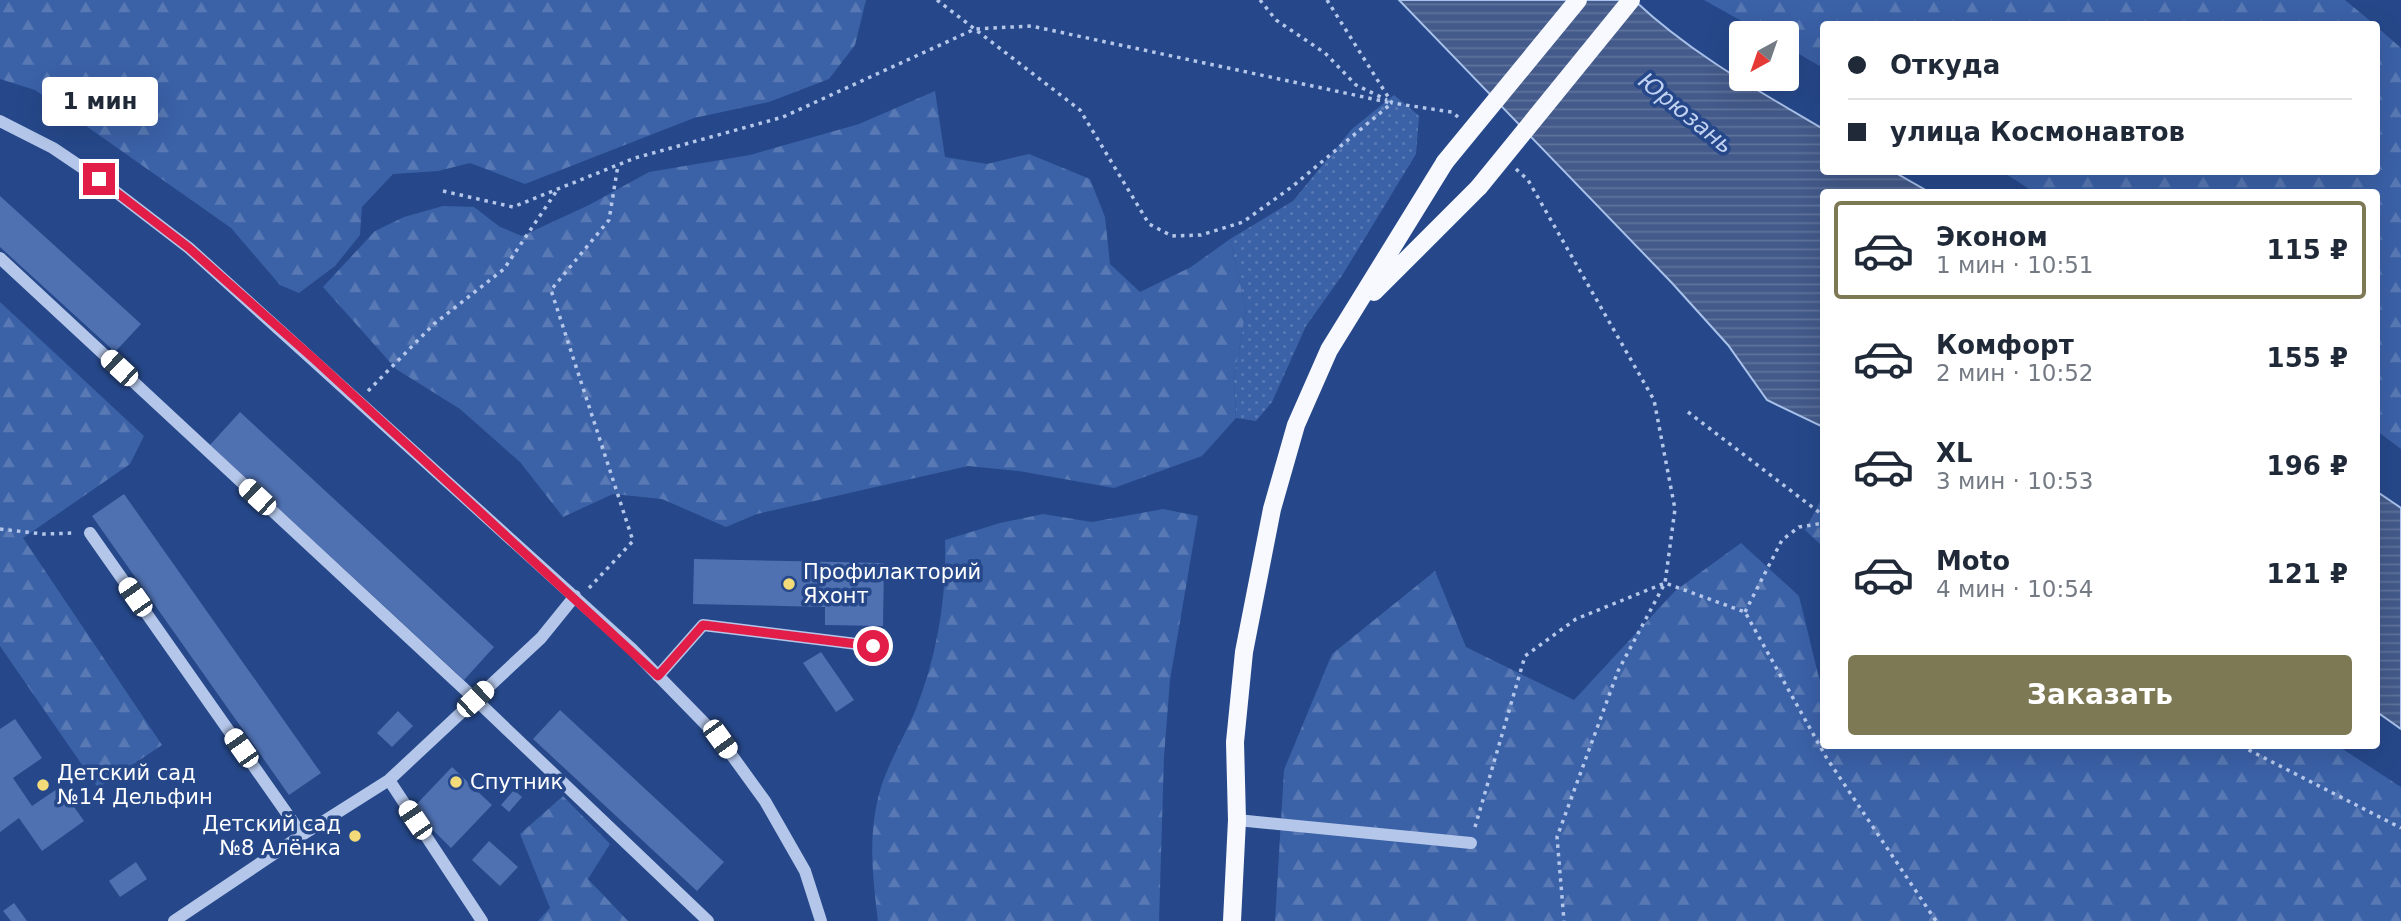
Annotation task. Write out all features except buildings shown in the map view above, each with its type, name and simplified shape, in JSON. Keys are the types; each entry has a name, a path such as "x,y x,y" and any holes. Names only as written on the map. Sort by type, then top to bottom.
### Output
{"main road":[{"path":"1231,921 1237,820 1235,742 1244,652 1272,509 1309,391 1329,350 1445,162 1578,0"},
{"path":"1354,311 1479,187 1631,0"}],"street":[{"path":"0,121 53,148 145,212 360,400 575,596 658,676 720,739 765,801 805,871 821,921"},
{"path":"0,258 475,699 708,921"},
{"path":"90,533 302,835"},
{"path":"174,921 389,779 541,638 575,596"},
{"path":"658,676 703,625 873,646"},
{"path":"389,779 482,921"},
{"path":"1237,820 1471,843"}],"path":[{"path":"937,0 1080,110 1149,224 1172,236 1201,235 1243,222 1293,186 1392,103"},
{"path":"1260,0 1276,20 1325,53 1356,85 1392,103"},
{"path":"1327,0 1392,103"},
{"path":"443,191 513,207 618,164 783,117 975,29 1031,26 1392,103 1452,112 1462,120"},
{"path":"1509,163 1528,180 1654,400 1675,509 1665,583 1618,671 1557,837 1564,921"},
{"path":"575,596 595,585 633,541 551,290 609,220 618,164"},
{"path":"360,400 434,324 504,269 559,188"},
{"path":"1688,412 1769,477 1820,513"},
{"path":"1745,612 1782,540 1799,527 1820,524"},
{"path":"0,529 43,534 90,533"},
{"path":"1471,843 1525,656 1576,620 1665,583 1745,612 1820,746"},
{"path":"1822,749 1936,921"},
{"path":"2247,749 2401,828"}],"green space":[{"path":"0,0 866,0 855,45 829,79 769,102 694,118 525,184 470,163 438,171 393,174 362,207 360,235 335,266 299,293 280,285 231,228 35,90 0,79"},
{"path":"1704,0 2345,0 2370,21 1820,21 1820,66 1799,54 1799,21 1742,21"},
{"path":"2380,30 2401,48 2401,449 2380,433 2380,189 2029,189 2008,175 2380,175"},
{"path":"935,91 945,157 987,164 1029,154 1090,179 1105,217 1110,264 1140,292 1191,267 1230,239 1246,310 1234,380 1236,418 1202,456 1114,488 1019,471 968,466 757,514 726,527 662,499 613,494 563,517 520,462 460,409 396,369 323,287 375,231 404,217 443,206 474,207 500,227 522,236 589,205 649,172 750,155 859,124"},
{"path":"1394,95 1419,116 1416,154 1343,274 1306,326 1272,402 1256,421 1236,418 1234,380 1246,310 1230,239 1293,201 1352,129"},
{"path":"0,302 144,436 130,464 23,538 162,745 98,788 0,646"},
{"path":"1820,502 1820,544 1805,530"},
{"path":"1163,509 1198,516 1170,680 1164,757 1159,921 878,921 872,860 875,814 885,776 916,709 930,668 942,605 945,540 1000,523 1043,514 1092,522"},
{"path":"1741,543 1799,596 1820,679 1820,749 2343,749 2401,787 2401,921 1275,921 1284,770 1332,654 1435,571 1466,647 1574,700 1675,591"},
{"path":"563,796 610,844 588,879 628,921 538,921 550,908 520,834"}],"water":[{"name":"Юрюзань","path":"1399,0 1634,0 1678,37 1729,72 1729,91 1759,91 1820,127 1820,175 1899,175 1924,189 1820,189 1820,426 1767,400 1728,345 1672,283"},
{"path":"2380,494 2401,508 2401,729 2380,714"}],"place":[{"name":"Профилакторий Яхонт","path":"789,584"},
{"name":"Спутник","path":"456,782"},
{"name":"Детский сад №14 Дельфин","path":"43,785"},
{"name":"Детский сад №8 Алёнка","path":"355,836"}],"route":[{"path":"99,179 189,248 314,359 575,596 658,676 703,625 873,646"}]}
